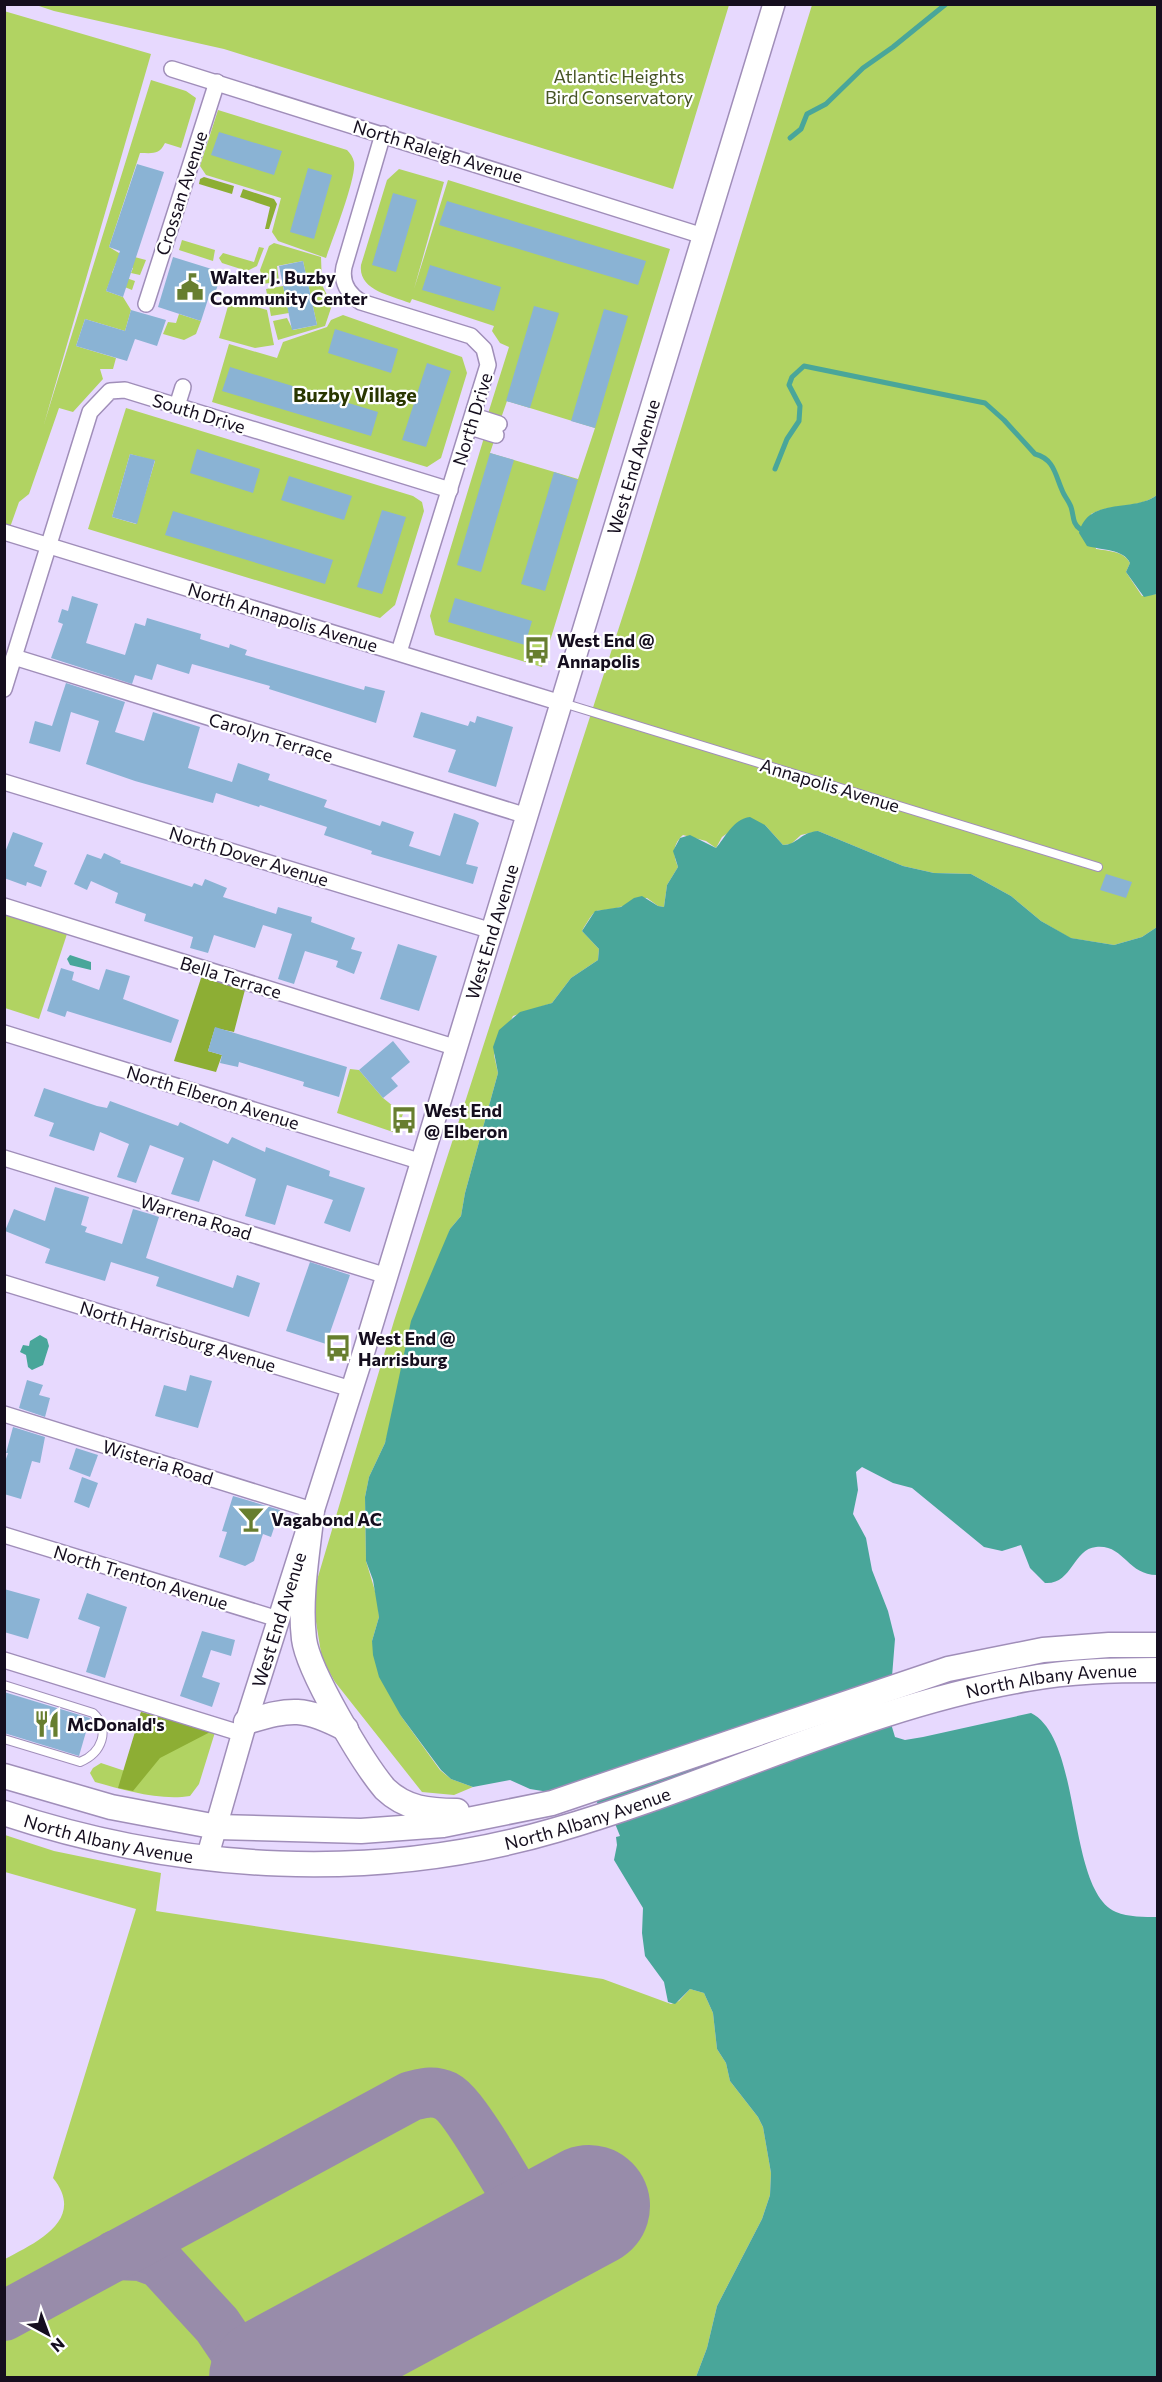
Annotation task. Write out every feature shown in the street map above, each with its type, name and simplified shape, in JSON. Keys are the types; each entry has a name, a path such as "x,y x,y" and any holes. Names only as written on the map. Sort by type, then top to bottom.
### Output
{"highway":[{"path":"312,1510 304,1604 304,1639 316,1675 379,1783 400,1801 432,1811 516,1811"},
{"name":"North Albany Avenue","path":"4,1776 111,1807 217,1827 361,1832 443,1825 552,1803 921,1677 978,1661 1043,1650 1109,1645 1158,1645"},
{"name":"North Albany Avenue","path":"4,1813 74,1835 142,1850 207,1858 289,1864 381,1862 455,1854 558,1830 930,1701 993,1685 1058,1674 1158,1670"},
{"path":"245,1728 279,1713 302,1711 322,1716 346,1729"}],"main road":[{"name":"West End Avenue","path":"207,1858 278,1618 387,1276 774,4"}],"street":[{"name":"North Raleigh Avenue","path":"172,69 703,236"},
{"name":"Crossan Avenue","path":"146,304 217,82"},
{"name":"North Drive","path":"383,134 344,267 344,281 349,292 361,302 471,336 479,343 486,356 488,372 399,652"},
{"path":"177,406 183,387"},
{"name":"South Drive","path":"49,547 90,412 99,399 110,392 121,390 450,490"},
{"path":"472,422 497,429"},
{"name":"North Annapolis Avenue","path":"4,532 561,703"},
{"path":"4,689 49,547"},
{"name":"Carolyn Terrace","path":"14,657 527,816"},
{"name":"North Dover Avenue","path":"4,782 492,931"},
{"name":"Bella Terrace","path":"4,906 456,1048"},
{"name":"North Elberon Avenue","path":"4,1033 422,1162"},
{"name":"Warrena Road","path":"4,1158 387,1276"},
{"name":"North Harrisburg Avenue","path":"4,1283 351,1389"},
{"name":"Wisteria Road","path":"4,1414 312,1510"},
{"name":"North Trenton Avenue","path":"4,1535 278,1618"},
{"path":"4,1660 245,1728"}],"lane":[{"name":"Annapolis Avenue","path":"561,703 1098,867"},
{"path":"4,1685 93,1713 101,1720 104,1728 103,1739 97,1750 80,1762 4,1739"}],"green space":[{"name":"Atlantic Heights Bird Conservatory","path":"36,5 729,5 673,189 224,49"},
{"path":"812,5 1157,5 1157,495 1142,502 1108,508 1091,514 1096,549 1124,556 1130,563 1126,572 1142,596 1157,594 1157,927 1142,937 1114,945 1070,938 1041,921 1011,896 971,874 934,873 903,866 818,831 801,835 791,844 783,845 765,825 732,830 722,837 716,848 706,841 683,835 675,846 674,854 678,867 667,885 664,907 658,906 647,898 641,898 624,906 595,912 582,931 599,949 598,960 571,978 552,1003 513,1016 494,1055 498,1073 465,1193 461,1216 450,1229 385,1443 369,1477 365,1497 366,1561 378,1601 379,1617 372,1641 401,1716 440,1770 451,1779 473,1787 454,1795 422,1792 335,1682 322,1659 312,1597 394,1321 636,575"},
{"path":"4,11 151,54 44,424 151,80 186,91 196,98 181,148 165,143 158,151 140,153 109,247 119,253 146,260 140,275 131,273 133,268 116,263 112,273 135,281 132,290 110,281 106,291 123,297 131,310 125,331 85,319 76,346 116,358 113,369 100,369 103,379 73,412 59,408 29,494 19,502 8,533 4,532"},
{"path":"218,110 347,150 353,158 352,181 326,258 278,241 272,232 281,198 206,175 200,166"},
{"path":"399,169 444,182 414,289 448,180 670,249 542,667 435,635 430,616 486,431 496,435 490,453 578,479 595,428 507,401 499,424 486,420 509,347 500,343 492,331 494,326 412,299 410,303 393,297 370,286 365,280 361,273 361,265 387,180"},
{"path":"204,177 234,186 232,194 199,184 200,179"},
{"path":"243,189 274,199 277,204 269,229 265,229 270,207 240,197"},
{"path":"182,240 215,250 213,261 179,250"},
{"path":"274,243 321,257 322,285 332,305 325,326 278,340 273,321 287,318 293,330 317,325 303,261 277,266 279,281 264,284 260,270 269,246"},
{"path":"259,247 264,248 257,266 247,271 222,263 219,258 223,253 254,262"},
{"path":"283,286 289,313 271,316 266,289"},
{"path":"230,299 267,310 274,345 255,348 219,338"},
{"path":"179,314 201,321 196,334 184,340 163,334 168,322 176,323"},
{"path":"343,315 462,357 467,373 441,458 427,467 212,402 229,344 277,358 283,342 327,327 331,320"},
{"path":"126,408 413,496 422,502 424,511 395,605 380,618 88,529","holes":["130,454 155,461 136,524 112,517"]},
{"path":"5,913 67,934 39,1019 5,1008"},
{"path":"202,975 246,986 234,1032 215,1028 208,1051 222,1055 216,1072 174,1061"},
{"path":"350,1069 359,1070 383,1098 403,1114 396,1133 337,1113"},
{"path":"141,1712 164,1718 166,1712 216,1729 199,1784 190,1796 154,1796 95,1782 90,1773 101,1763 125,1771"},
{"path":"141,1712 164,1718 166,1712 216,1729 160,1758 133,1791 118,1788"},
{"path":"5,1835 54,1851 161,1873 156,1911 603,1979 671,2004 679,2001 690,1989 704,1993 713,2013 717,2049 726,2063 730,2081 763,2127 771,2173 770,2195 762,2219 717,2306 707,2348 696,2377 5,2378 5,2259 30,2246 53,2228 61,2218 64,2206 62,2193 53,2178 136,1909 5,1872"}],"shaded area":[{"path":"1157,495 1157,594 1144,597 1126,572 1130,563 1127,558 1112,551 1087,546 1079,533 1084,521 1102,509 1136,503"},
{"path":"750,817 765,825 783,845 818,831 903,866 934,873 971,874 1011,896 1041,921 1071,938 1114,945 1142,937 1157,927 1157,1575 1139,1570 1113,1550 1096,1547 1082,1554 1061,1578 1045,1583 1030,1568 1021,1545 1002,1551 984,1547 912,1488 893,1483 862,1467 856,1472 858,1490 853,1514 866,1538 872,1570 888,1611 895,1639 891,1689 892,1727 895,1737 905,1740 923,1737 1031,1713 1048,1728 1059,1752 1089,1875 1100,1898 1121,1914 1157,1917 1157,2377 696,2377 707,2348 717,2306 762,2219 770,2195 771,2173 763,2127 730,2081 726,2063 717,2049 713,2013 704,1993 690,1989 675,2004 668,2002 664,1982 645,1956 642,1933 643,1908 614,1860 616,1837 620,1836 614,1821 581,1785 555,1793 530,1789 510,1780 473,1787 451,1779 441,1770 401,1716 379,1677 373,1655 372,1641 379,1617 373,1580 366,1561 365,1497 369,1477 385,1443 411,1321 450,1229 461,1216 465,1193 498,1073 493,1047 499,1030 520,1012 552,1003 571,978 598,960 599,949 582,931 595,911 621,907 634,898 642,896 664,907 667,885 678,867 673,851 680,838 690,835 716,848 734,825"},
{"path":"70,955 91,962 91,970 70,965 67,959"},
{"path":"40,1335 47,1339 49,1346 43,1365 32,1370 28,1367 26,1355 20,1352 23,1345 29,1346 30,1341"}],"building":[{"path":"219,132 282,151 274,175 211,155"},
{"path":"137,164 164,172 123,297 106,291 120,251 109,247"},
{"path":"308,168 332,175 314,239 290,232"},
{"path":"393,193 417,200 396,272 372,265"},
{"path":"447,201 646,261 638,285 439,225"},
{"name":"Walter J. Buzby Community Center","path":"173,257 218,271 215,279 219,281 215,294 210,293 201,321 158,307"},
{"path":"303,261 317,325 292,330 279,266"},
{"path":"430,265 501,287 494,311 422,290"},
{"path":"534,306 559,313 530,408 506,401"},
{"path":"604,309 628,316 595,428 571,421"},
{"path":"131,310 166,320 157,346 135,339 127,361 76,346 85,319 125,331"},
{"path":"335,329 398,349 391,373 328,353"},
{"path":"427,363 451,371 426,447 402,440"},
{"path":"230,367 378,412 371,436 222,391"},
{"path":"197,449 260,469 253,493 190,473"},
{"path":"490,453 514,460 481,572 457,565"},
{"path":"130,454 155,460 137,524 112,517"},
{"path":"554,472 578,480 545,591 521,584"},
{"path":"289,476 352,496 344,520 281,500"},
{"path":"382,510 406,517 382,594 357,587"},
{"path":"173,511 333,560 325,584 165,535"},
{"path":"72,596 98,604 86,643 125,655 135,623 145,626 147,618 201,634 200,639 229,648 230,644 247,650 245,655 364,690 365,686 385,691 376,723 269,689 270,686 192,664 189,674 157,664 152,680 135,675 132,684 51,658 63,624 58,622 62,609 68,611"},
{"path":"455,598 532,621 525,645 448,622"},
{"path":"66,683 125,702 115,732 144,741 153,712 200,727 188,768 232,782 238,763 270,774 268,780 327,800 324,807 380,826 382,821 414,832 409,846 440,856 454,813 475,820 479,823 466,864 478,867 473,884 371,854 372,851 324,835 327,827 260,805 259,807 216,793 213,803 135,781 86,764 99,721 71,712 60,752 29,743 35,721 52,726"},
{"path":"421,712 468,726 470,721 475,723 477,716 513,727 496,787 448,772 456,750 413,737"},
{"path":"13,832 43,843 34,866 47,871 41,887 27,882 26,886 4,878 4,855"},
{"path":"104,853 121,861 120,863 192,887 194,883 202,886 205,879 227,888 223,897 276,914 278,907 312,917 311,922 355,938 351,949 362,952 354,974 336,967 338,961 305,951 294,984 278,979 292,934 263,925 255,948 214,935 208,953 190,948 193,937 144,921 146,914 115,903 118,893 91,881 87,890 74,884 87,854 101,859"},
{"path":"1106,874 1132,882 1126,898 1100,890"},
{"path":"398,944 437,956 419,1011 380,999"},
{"path":"61,968 74,972 72,980 99,990 106,969 130,976 123,999 179,1020 171,1043 67,1011 65,1017 47,1011"},
{"path":"215,1027 347,1067 339,1097 303,1086 304,1082 239,1062 238,1067 220,1063 222,1055 208,1051"},
{"path":"393,1041 410,1062 391,1078 398,1086 383,1098 359,1070"},
{"path":"44,1088 107,1108 110,1101 178,1126 180,1122 228,1144 232,1137 265,1152 266,1147 330,1171 329,1176 365,1188 350,1232 324,1223 333,1200 287,1185 275,1225 245,1216 256,1179 213,1160 199,1202 171,1194 184,1158 150,1145 136,1183 117,1177 129,1144 100,1132 94,1151 49,1136 54,1123 34,1116"},
{"path":"55,1187 89,1197 81,1225 87,1227 85,1232 122,1244 133,1209 159,1217 146,1258 233,1288 237,1275 260,1283 249,1317 156,1286 159,1277 111,1262 105,1281 45,1263 50,1249 5,1231 14,1209 45,1221"},
{"path":"310,1262 350,1275 326,1344 286,1331"},
{"path":"190,1375 212,1381 198,1428 155,1416 164,1385 186,1391"},
{"path":"27,1380 43,1385 39,1395 50,1398 45,1417 19,1408"},
{"path":"13,1427 45,1437 40,1463 32,1461 21,1499 4,1494 4,1465"},
{"path":"76,1448 98,1455 90,1477 69,1469"},
{"path":"82,1477 98,1483 89,1508 74,1502"},
{"name":"Vagabond AC","path":"233,1496 280,1510 271,1537 263,1534 254,1561 245,1566 219,1557 227,1532 222,1531"},
{"path":"4,1589 40,1599 28,1639 4,1632"},
{"path":"87,1593 127,1607 105,1678 86,1672 100,1627 78,1619"},
{"path":"202,1631 235,1640 231,1656 211,1650 202,1677 220,1683 212,1707 180,1696"},
{"name":"McDonald's","path":"4,1692 90,1718 79,1756 4,1733"}],"waterway":[{"path":"790,138 801,129 807,114 826,104 863,68 946,4"},
{"path":"775,469 787,439 799,421 800,406 789,385 792,377 804,366 985,403 1035,454 1050,463 1070,505 1074,522 1080,529"}],"taxiway":[{"path":"4,2316 411,2096 424,2093 446,2096 467,2118 538,2234"},
{"path":"116,2255 141,2256 160,2263 217,2325 240,2359 240,2378"}],"runway":[{"path":"270,2378 589,2206"}],"place":[{"name":"Walter J. Buzby Community Center","path":"190,287"},
{"name":"West End @ Annapolis","path":"537,650"},
{"name":"West End @ Elberon","path":"404,1120"},
{"name":"West End @ Harrisburg","path":"338,1348"},
{"name":"Vagabond AC","path":"251,1519"},
{"name":"McDonald's","path":"47,1724"}],"district":[{"name":"Buzby Village","path":"355,394"}]}
